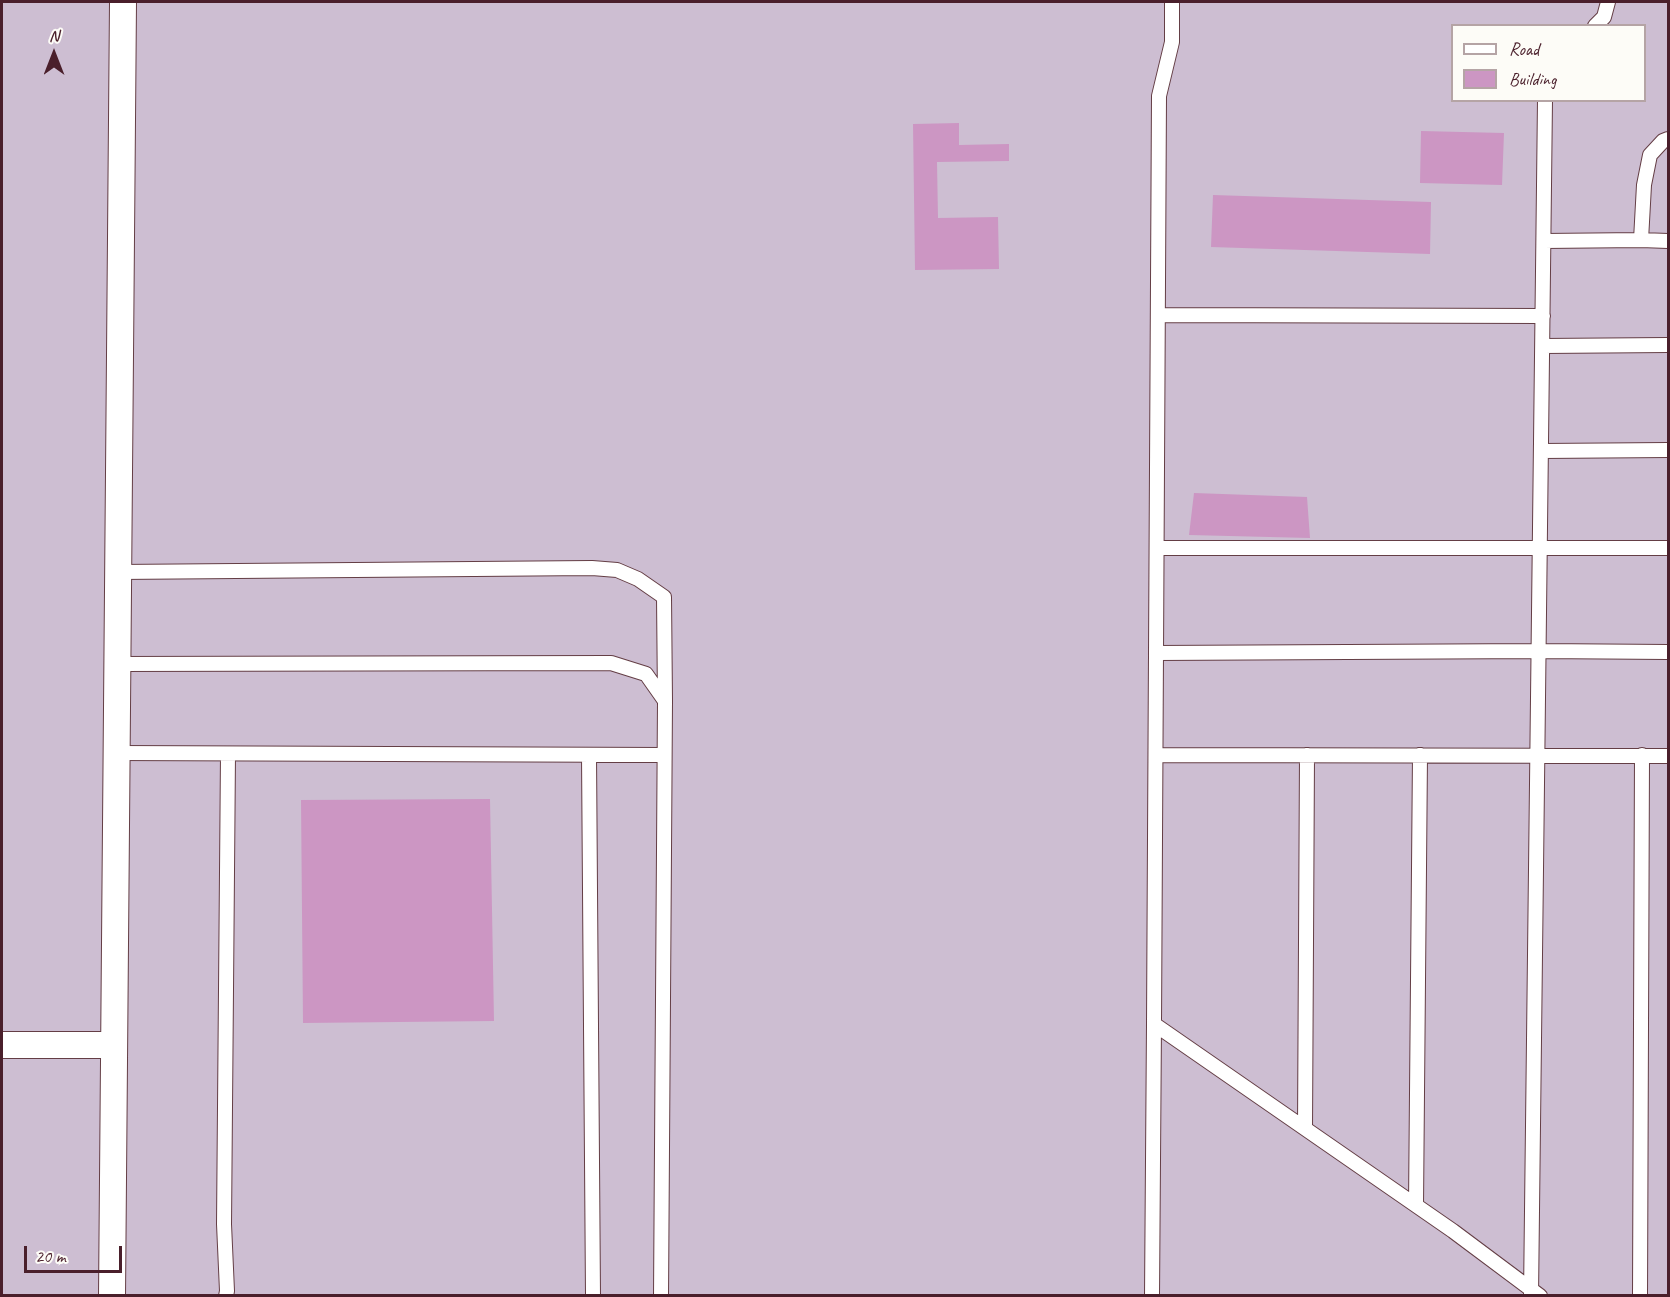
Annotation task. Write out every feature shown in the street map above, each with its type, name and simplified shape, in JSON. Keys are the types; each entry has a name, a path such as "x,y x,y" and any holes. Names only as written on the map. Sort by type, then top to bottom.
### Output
{"street":[{"path":"112,1296 123,2"},
{"path":"2,1045 114,1045"}],"lane":[{"path":"1152,1296 1159,96 1172,42 1172,2"},
{"path":"1596,24 1604,17 1608,2"},
{"path":"1534,1293 1545,102"},
{"path":"1641,240 1644,185 1650,155 1663,141 1668,139"},
{"path":"1544,241 1668,241"},
{"path":"1158,315 1543,316"},
{"path":"1543,346 1668,345"},
{"path":"1542,451 1668,450"},
{"path":"1157,548 1668,548"},
{"path":"118,572 592,568 617,570 638,579 664,597 661,1296"},
{"path":"1156,654 1668,652"},
{"path":"117,664 611,663 646,674 665,701"},
{"path":"116,753 664,756"},
{"path":"226,1296 224,1212 228,754"},
{"path":"589,755 593,1296"},
{"path":"1156,755 1668,756"},
{"path":"1305,1128 1307,755"},
{"path":"1416,1205 1420,755"},
{"path":"1640,1296 1642,756"},
{"path":"1154,1024 1416,1205 1534,1293"}],"shaded area":[{"path":"2,2 1668,2 1668,1295 2,1295"}],"building":[{"path":"959,123 959,145 1009,144 1009,161 937,162 938,218 998,217 999,269 915,270 913,124"},
{"path":"1421,131 1504,133 1502,185 1420,183"},
{"path":"1213,195 1431,202 1430,254 1211,247"},
{"path":"1194,493 1307,497 1310,538 1189,535"},
{"path":"490,799 494,1021 303,1023 301,800"}]}
